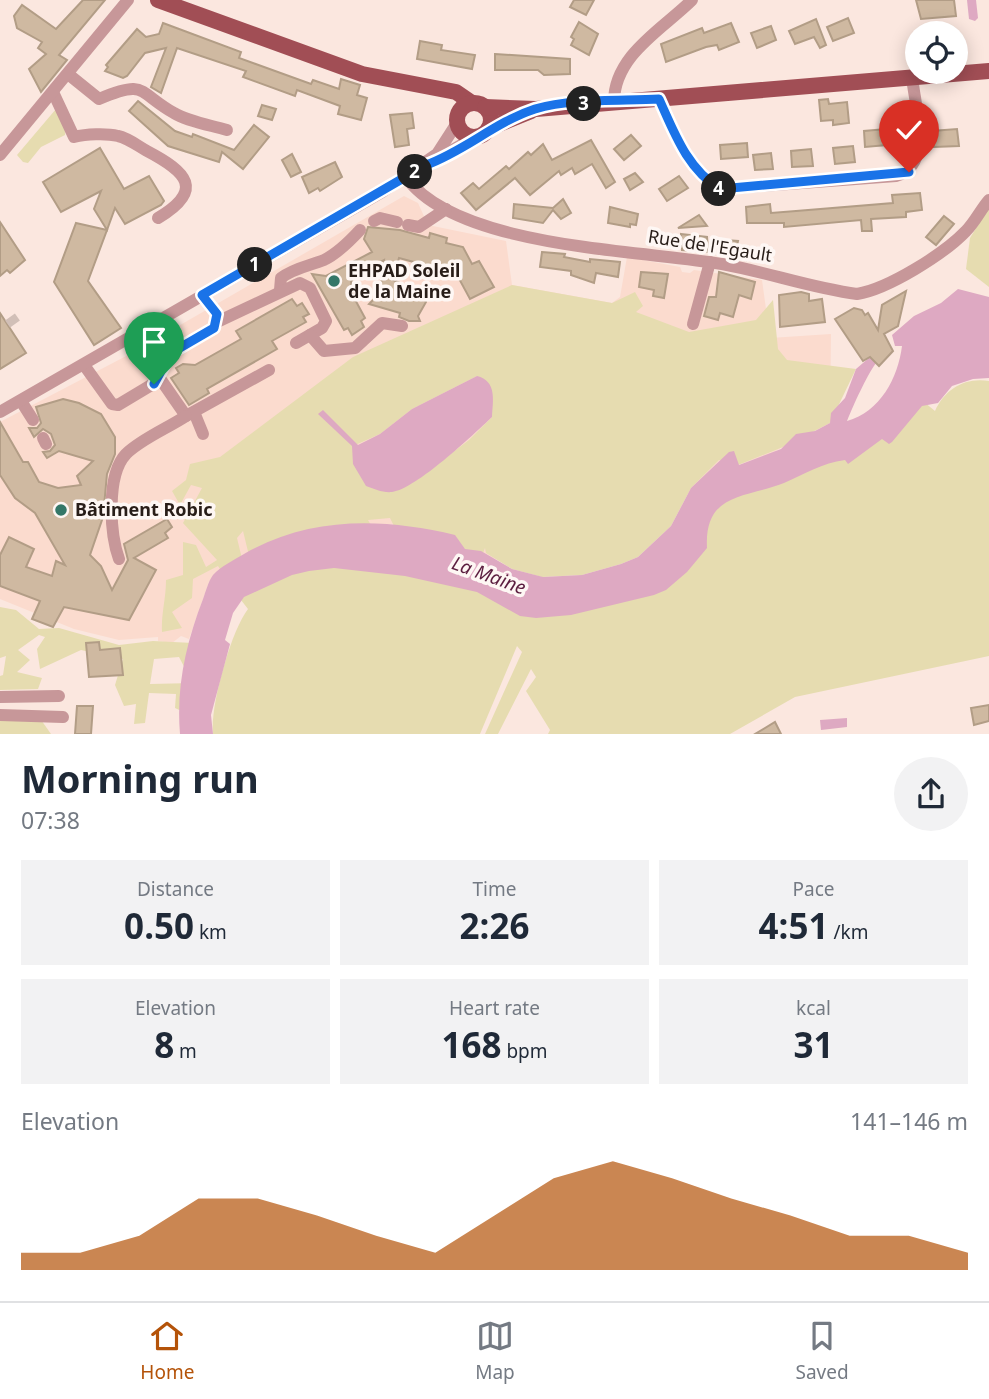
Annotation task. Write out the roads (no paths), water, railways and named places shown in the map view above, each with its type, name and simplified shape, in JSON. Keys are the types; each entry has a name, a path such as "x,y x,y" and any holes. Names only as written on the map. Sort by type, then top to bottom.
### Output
{"main road":[{"path":"158,0 185,5 362,74 457,92 485,105 491,117 482,133"},
{"path":"968,73 989,71"},
{"path":"457,119 463,107 485,105 536,109 905,78"},
{"path":"434,88 457,119 465,135 482,133 536,109"}],"street":[{"path":"0,155 128,0"},
{"path":"614,102 614,88 632,57 659,27 692,0"},
{"path":"68,74 99,99 124,88 141,89 177,114 227,130"},
{"path":"659,99 687,158 709,182 720,189 896,176 909,172 916,162 919,148 913,84"},
{"path":"53,92 74,137 120,136 174,165 185,188 184,198 180,205 158,218"},
{"path":"426,165 449,140 457,119"},
{"path":"0,412 426,165 452,154 482,133"},
{"name":"Rue de l'Egault","path":"406,177 412,187 446,209 481,225 527,236 710,262 783,276 837,292 871,292 919,266 967,231 989,200"},
{"path":"374,221 380,218 419,227 446,209"},
{"path":"280,290 281,278 287,273 327,259 344,247 360,230"},
{"path":"693,324 710,262"},
{"path":"84,365 112,404 118,405 154,384 162,365 171,353 211,331 217,322 280,290 300,283 310,288 326,320 322,328 296,342"},
{"path":"202,295 217,314 217,322"},
{"path":"310,335 319,348 328,352 355,348 382,323 402,327"},
{"path":"119,559 112,530 114,485 119,466 126,454 269,370"},
{"path":"159,377 203,434"},
{"path":"22,401 33,420"},
{"path":"0,697 59,696"},
{"path":"0,715 46,714 63,717"}],"water":[{"path":"967,0 976,0 978,18 975,21 969,19"},
{"name":"La Maine","path":"958,289 989,297 989,378 973,379 952,386 938,403 922,406 892,442 889,444 882,439 848,464 845,460 829,464 784,483 730,500 712,516 707,548 687,572 666,590 571,615 536,618 520,616 477,592 405,576 334,568 292,575 244,597 233,613 225,640 230,644 211,715 213,734 180,734 184,665 207,587 213,575 244,554 269,542 321,527 374,524 401,525 455,535 465,549 481,551 512,569 543,577 582,575 621,564 638,557 671,526 691,488 729,452 734,451 739,465 781,449 796,434 815,431 830,423 831,413 845,398 856,369 870,357 876,363 847,421 869,410 892,381 900,358 902,346 895,346 892,335 914,316 941,303"},
{"path":"477,376 483,378 491,387 492,417 429,472 415,482 392,492 366,486 353,464 352,446 318,414 323,410 358,445 380,434 412,409"},
{"path":"847,718 847,727 821,730 820,720"}],"tunnel":[{"path":"10,317 15,324"}],"place":[{"name":"EHPAD Soleil de la Maine","path":"334,281"},
{"name":"Bâtiment Robic","path":"61,510"}]}
